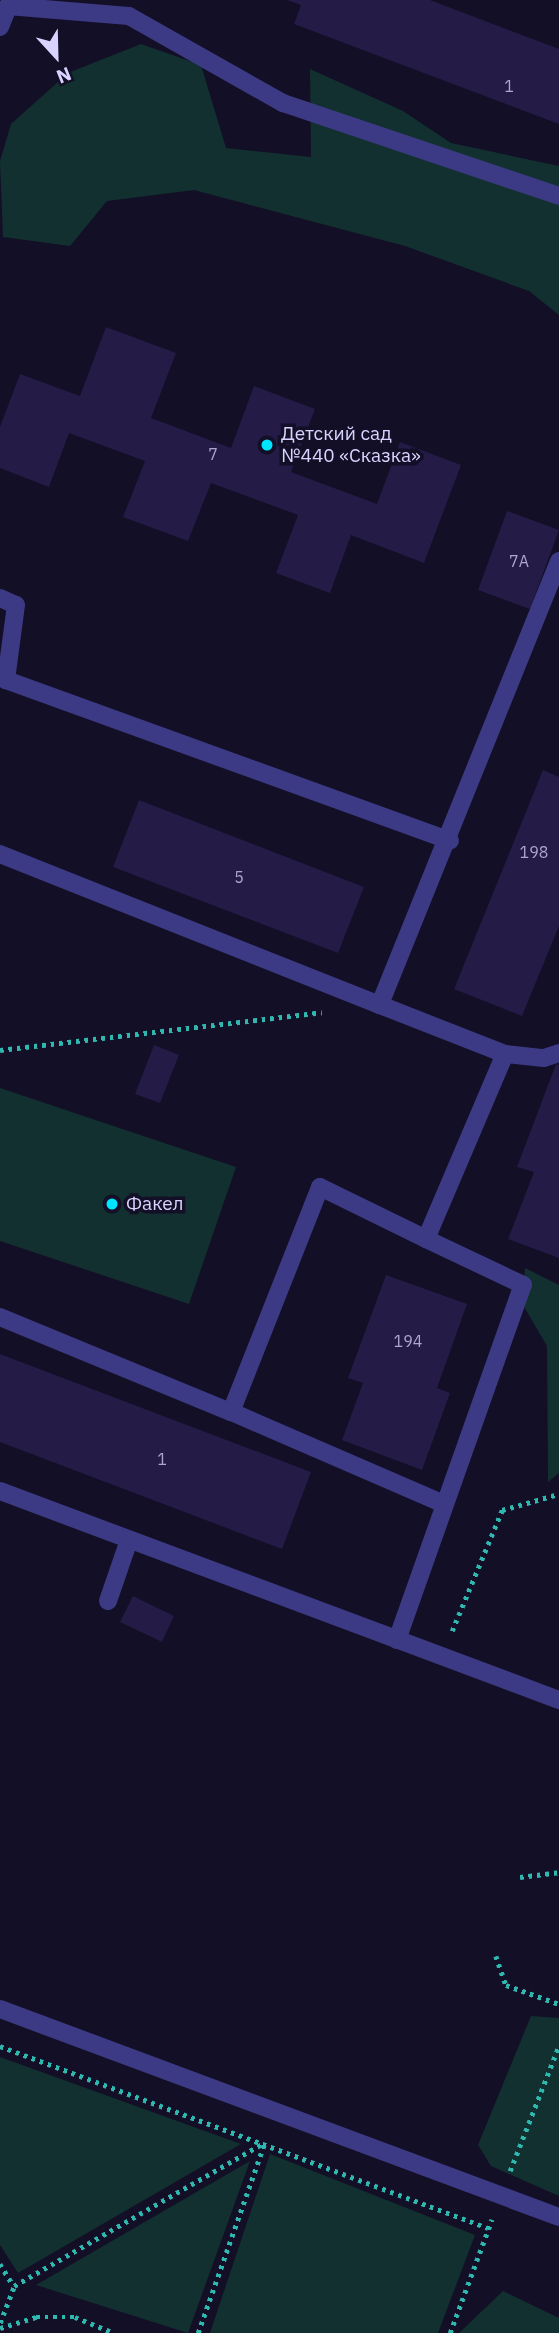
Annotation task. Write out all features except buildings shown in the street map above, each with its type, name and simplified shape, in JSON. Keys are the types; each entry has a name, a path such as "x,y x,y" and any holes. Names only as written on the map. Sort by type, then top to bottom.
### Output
{"street":[{"path":"0,27 9,3 129,16 283,103 559,196"},
{"path":"380,1005 450,841 559,561"},
{"path":"0,598 16,605 3,688 450,841"},
{"path":"0,854 505,1054 544,1058 559,1053"},
{"path":"426,1239 505,1054"},
{"path":"231,1412 320,1187 523,1285 397,1640"},
{"path":"0,1317 231,1412 444,1504"},
{"path":"0,1492 559,1700"},
{"path":"108,1601 129,1540"},
{"path":"0,2009 559,2217"}],"path":[{"path":"0,1050 326,1011"},
{"path":"463,1637 452,1632 502,1510 559,1494"},
{"path":"520,1877 559,1872"},
{"path":"496,1956 506,1985 559,2004"},
{"path":"0,2046 488,2228"},
{"path":"198,2333 276,2112"},
{"path":"114,2333 75,2318 36,2317 0,2326 1,2315 15,2286 265,2143"},
{"path":"0,2264 15,2286"}],"green space":[{"path":"141,44 201,65 226,148 311,157 310,69 403,111 451,143 559,166 559,315 529,291 405,246 194,190 107,201 70,246 3,237 0,161 11,124 68,73"},
{"name":"Факел","path":"0,1088 236,1167 189,1304 0,1241"},
{"path":"525,1268 559,1285 559,1473 548,1482 547,1346 523,1305"},
{"path":"531,2016 559,2018 559,2196 491,2166 478,2145"},
{"path":"0,2057 241,2144 18,2273 0,2245"},
{"path":"270,2154 475,2235 438,2333 210,2333"},
{"path":"250,2161 188,2333 36,2285"},
{"path":"503,2291 559,2318 559,2333 459,2333"}],"place":[{"name":"Детский сад №440 «Сказка»","path":"267,445"},
{"name":"Факел","path":"112,1204"}]}
